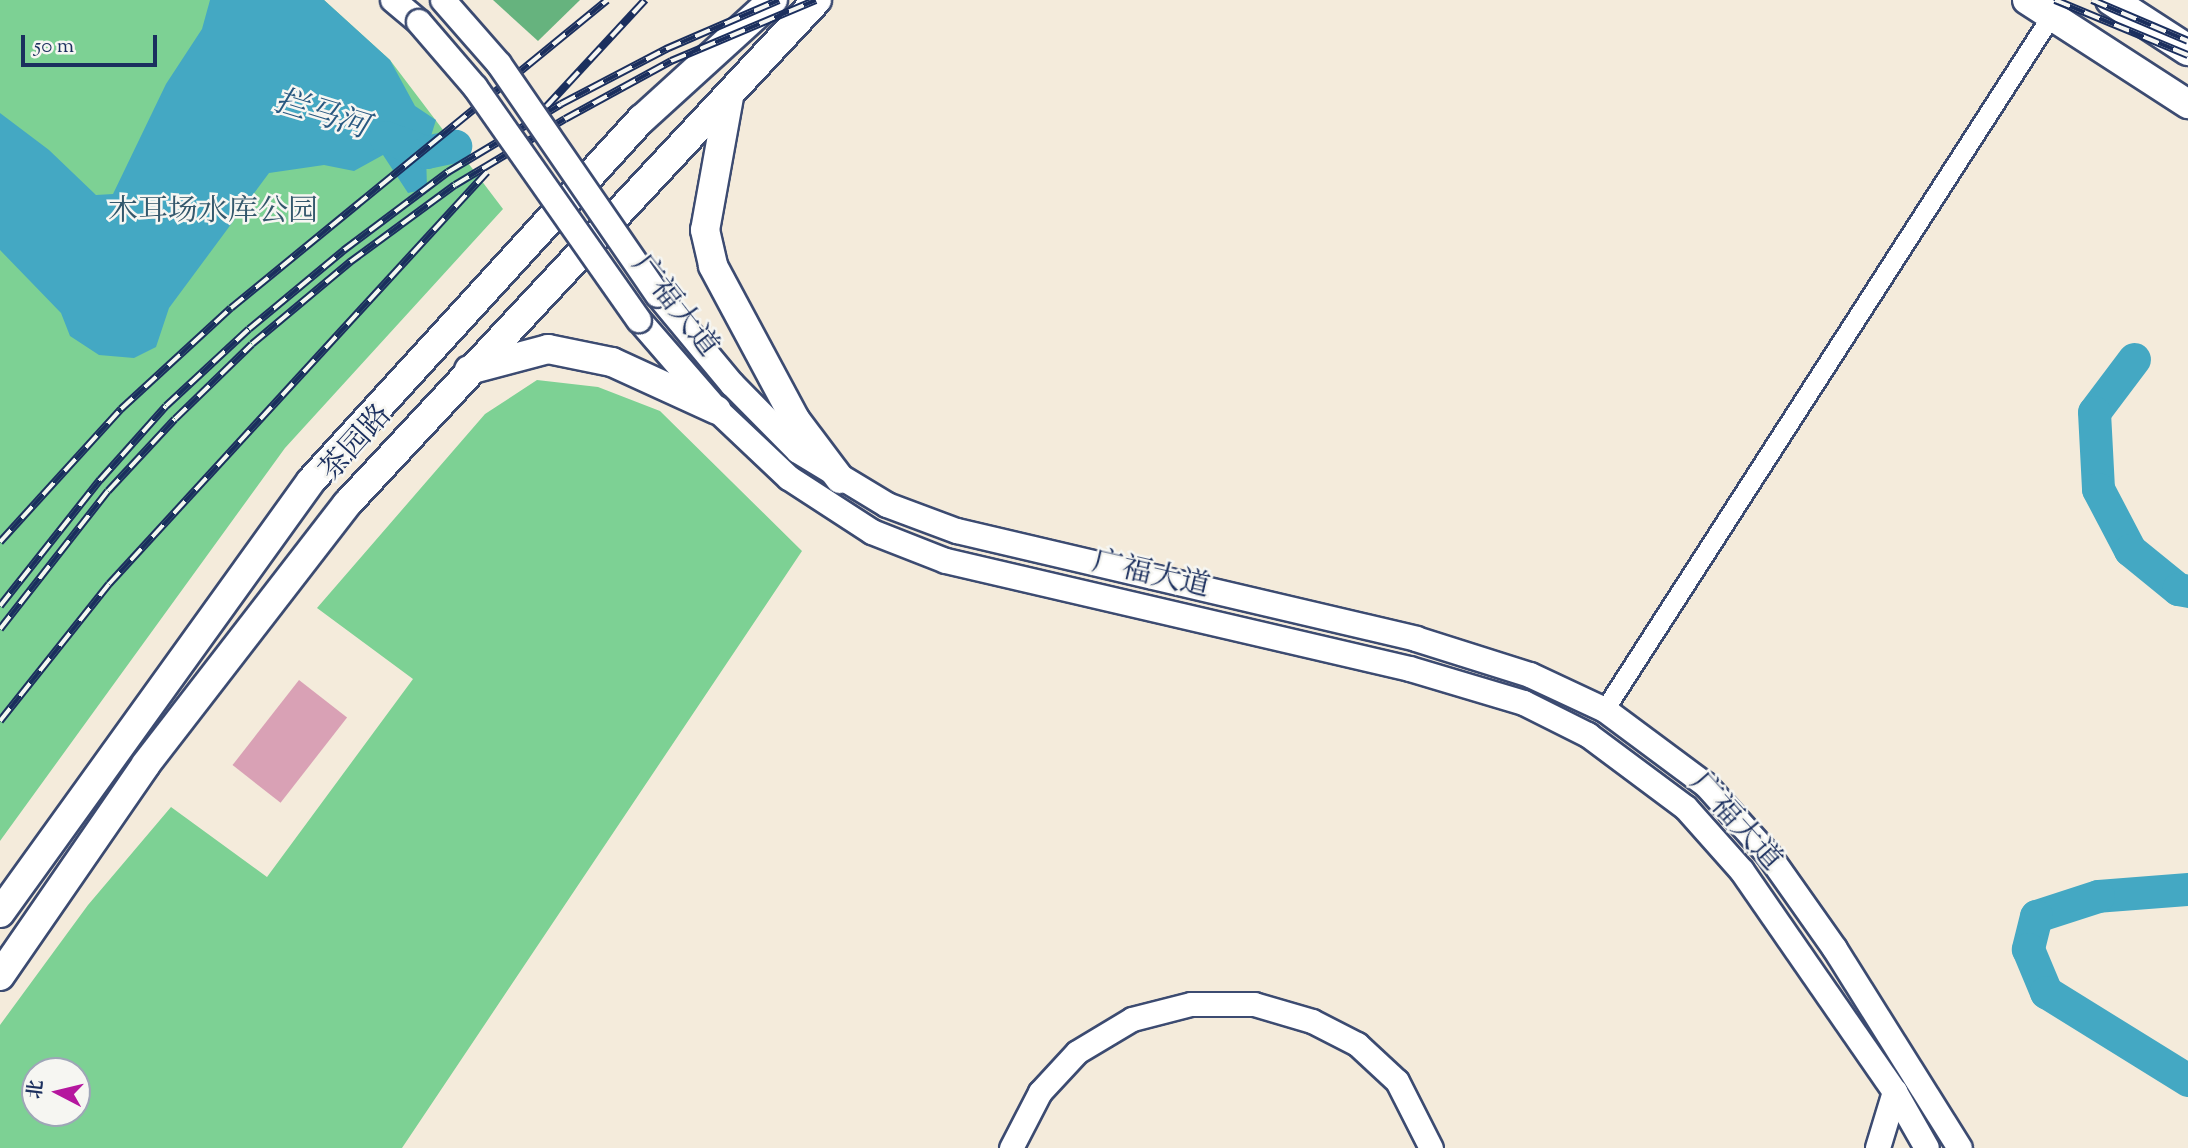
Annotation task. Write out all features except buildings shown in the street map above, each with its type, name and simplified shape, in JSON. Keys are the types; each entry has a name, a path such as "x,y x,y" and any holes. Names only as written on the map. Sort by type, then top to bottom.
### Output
{"highway":[{"path":"2111,0 2188,50"}],"main road":[{"name":"广福大道","path":"393,0 419,22 475,87 639,320 717,410 789,478 872,532 946,561 1410,669 1524,703 1588,735 1686,808 1742,871 1895,1092 1927,1148"},
{"name":"广福大道","path":"442,0 499,64 658,295 732,384 798,451 840,479 887,505 957,531 1416,639 1530,675 1605,710 1706,785 1768,854 1835,949 1960,1148"},
{"path":"642,119 747,0"},
{"name":"茶园路","path":"0,913 311,481 642,119 773,0"},
{"path":"2027,0 2053,14 2188,104"},
{"name":"茶园路","path":"0,976 146,764 348,504 469,370 815,4"},
{"path":"729,97 705,230 713,266 794,419 840,479"},
{"path":"469,370 548,349 612,362 717,410"},
{"path":"1878,1148 1895,1092"}],"street":[{"path":"1605,710 2053,14"},
{"path":"1011,1148 1040,1092 1077,1052 1132,1019 1191,1004 1254,1004 1312,1020 1357,1044 1397,1081 1431,1148"}],"green space":[{"name":"木耳场水库公园","path":"0,0 324,0 390,60 503,209 285,448 0,841"},
{"path":"493,0 580,0 538,41"},
{"path":"537,380 598,387 660,411 802,551 402,1148 0,1148 0,1025 88,905 171,807 267,877 413,679 317,608 485,414"}],"water":[{"path":"210,0 324,0 390,60 415,106 436,120 426,152 427,189 408,193 383,155 354,171 324,165 269,173 169,308 156,347 134,358 99,355 70,336 61,313 0,250 0,113 49,150 96,195 113,194 166,84 202,29"}],"waterway":[{"name":"拦马河","path":"385,137 426,152 455,146"},
{"path":"2134,359 2094,412 2098,489 2130,550 2178,589 2188,591"},
{"path":"2188,889 2098,896 2036,916 2028,949 2046,992 2188,1080"}],"railway":[{"path":"0,542 121,409 231,308 607,0"},
{"path":"546,107 645,0"},
{"path":"0,606 100,480 166,406 249,329 344,250 448,172 561,104 666,49 779,0"},
{"path":"0,629 108,491 175,419 252,344 350,262 455,185 565,119 671,61 816,0"},
{"path":"2055,0 2188,55"},
{"path":"2092,0 2188,41"},
{"path":"0,721 109,584 487,172"}]}
